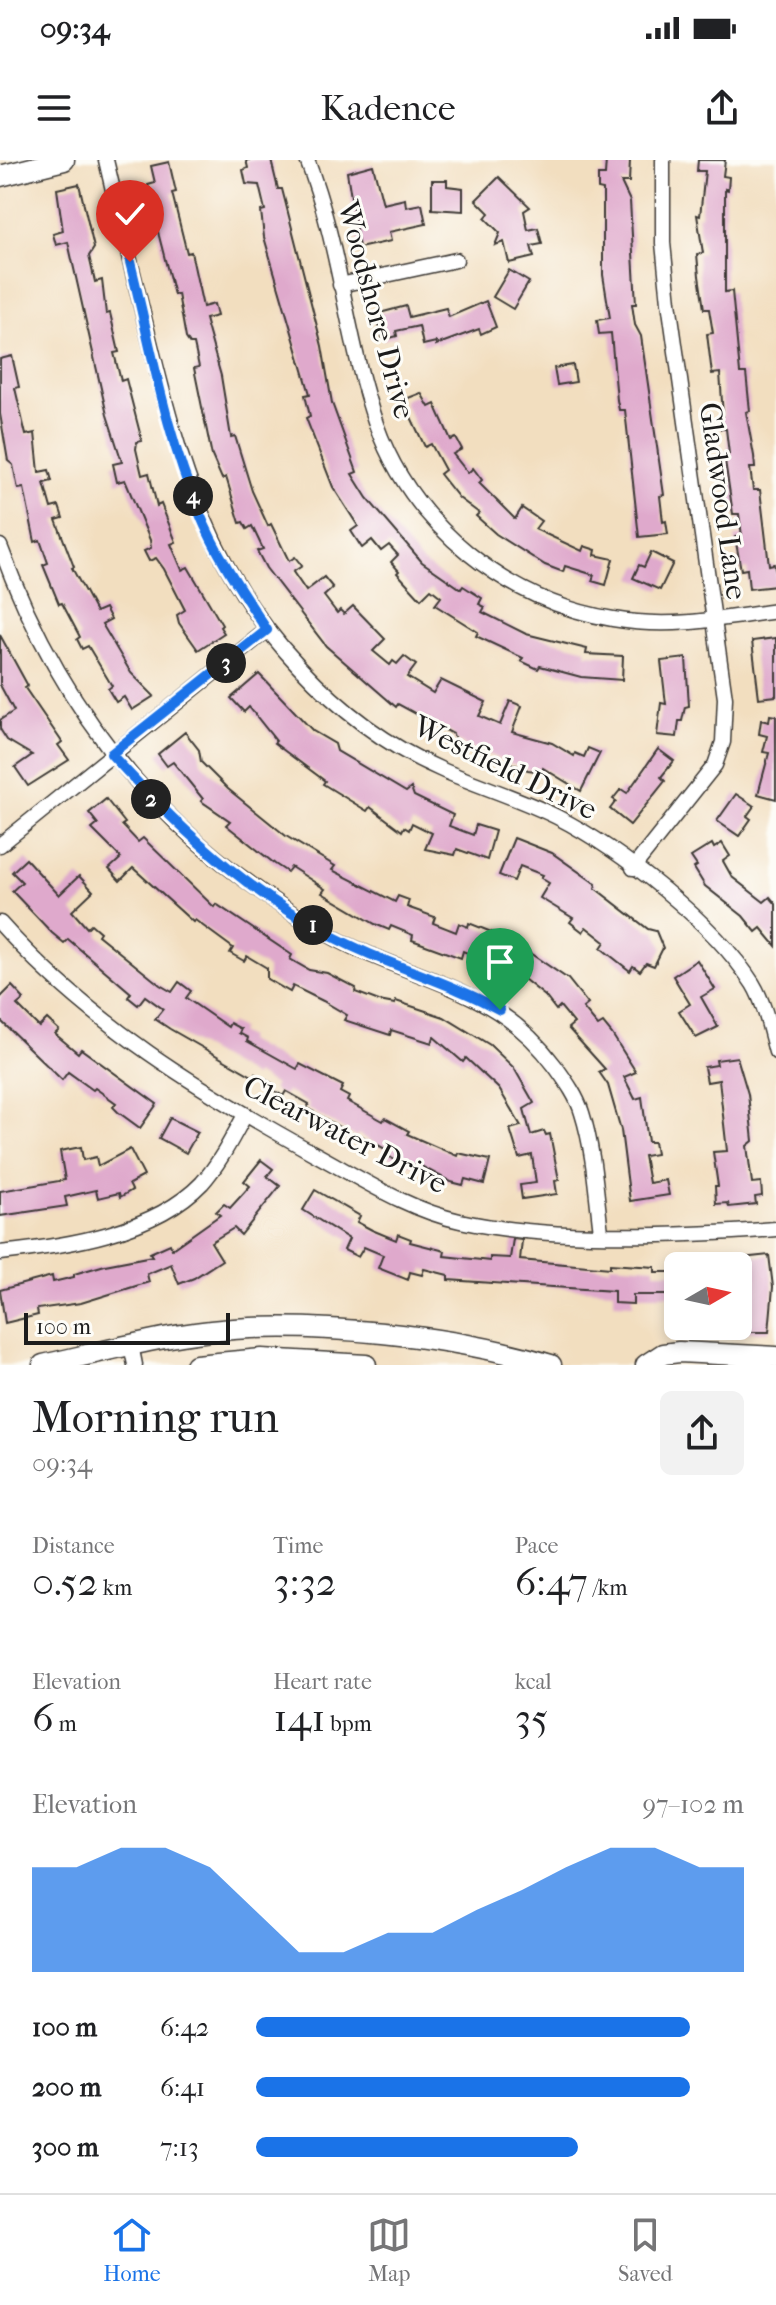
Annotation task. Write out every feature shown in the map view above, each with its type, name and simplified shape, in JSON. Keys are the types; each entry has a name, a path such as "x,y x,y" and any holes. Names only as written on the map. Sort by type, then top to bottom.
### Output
{"main road":[{"path":"0,176 64,160"},
{"path":"43,1365 133,1355 209,1331 294,1328 345,1331 498,1351 551,1365"},
{"path":"646,1365 663,1354 679,1352 776,1357"},
{"path":"196,1365 262,1359 366,1365"}],"street":[{"name":"Westfield Drive","path":"106,160 177,451 212,539 267,630 300,667 346,710 397,747 437,768 559,818 633,868 706,926 755,987 776,1052"},
{"name":"Woodshore Drive","path":"307,160 322,204 367,394 396,466 431,516 478,563 518,587 579,611 637,621 714,621 776,611"},
{"name":"Gladwood Lane","path":"633,868 702,784 723,742 725,698 669,302 663,243 663,160"},
{"path":"340,285 456,260"},
{"path":"0,546 43,648 111,754 204,850 303,920 364,952 470,993 500,1010 525,1032 567,1082 581,1110 601,1232"},
{"path":"0,845 267,630"},
{"name":"Clearwater Drive","path":"0,923 55,981 180,1077 393,1196 426,1210 460,1221 506,1227 601,1232 776,1229"},
{"path":"0,1253 106,1232 151,1218 171,1207 210,1172 245,1115"}],"building":[{"path":"246,160 271,160 278,189 282,189 322,346 332,403 357,472 352,474 367,498 422,562 461,589 463,586 482,598 479,604 485,607 482,612 526,634 587,649 586,654 623,656 622,680 581,677 540,666 538,669 521,661 523,658 476,636 478,632 435,605 441,597 431,589 421,599 397,573 399,571 391,562 398,555 389,545 381,551 372,540 362,548 351,531 358,526 333,487 306,418 310,416 305,395 310,394 264,237 261,211 265,210 259,185 246,184 243,170 248,168"},
{"path":"606,160 630,160 629,182 621,182 630,201 636,304 632,304 635,325 641,336 664,495 660,496 663,522 666,521 668,534 639,537 625,410 619,410 617,400 611,333 599,334 597,320 610,318 603,275 603,190 598,189 598,175 605,175"},
{"path":"698,160 725,160 723,176 729,177 728,190 725,189 725,292 732,291 740,373 746,373 750,411 746,412 755,468 750,468 753,490 760,490 769,565 774,564 776,586 749,589 747,569 741,570 735,537 742,536 739,514 733,514 724,454 729,454 726,429 721,429 719,417 723,416 720,373 712,374 707,334 713,333 709,309 704,309 699,276 697,254 703,253 697,215 700,216 705,171 697,171"},
{"path":"169,162 176,192 172,193 187,253 191,252 203,307 214,304 217,316 205,319 221,376 231,437 235,436 252,491 268,526 271,524 289,561 295,557 302,566 293,572 306,591 324,577 333,588 324,596 337,613 340,610 344,614 353,606 385,639 373,651 390,665 393,661 397,664 404,656 416,665 407,677 433,693 441,680 486,702 479,716 500,725 510,701 522,706 512,732 552,743 574,756 575,753 584,757 588,748 600,753 581,791 543,768 542,772 528,770 464,745 455,740 453,734 398,704 396,707 326,646 266,568 257,551 263,549 252,526 247,529 243,522 240,523 226,477 222,479 212,456 194,368 199,367 194,344 186,338 178,294 174,295 159,236 148,185 155,183 151,166"},
{"path":"373,165 383,204 405,199 406,207 422,204 426,224 389,232 391,241 359,248 347,172"},
{"path":"499,177 530,207 524,211 528,230 538,228 542,244 531,246 534,257 509,263 504,242 495,245 500,233 485,218 489,213 476,200"},
{"path":"432,180 447,180 447,186 463,188 463,211 432,209"},
{"path":"79,184 94,248 89,256 95,282 102,280 106,314 110,313 119,352 114,353 121,381 126,379 142,441 137,442 136,449 142,475 149,473 157,506 161,504 176,542 171,544 182,570 188,567 222,625 220,627 224,633 198,650 179,623 177,615 185,610 164,569 156,558 149,561 144,551 151,548 150,540 125,480 117,482 113,464 122,462 107,415 68,242 56,245 53,234 63,231 57,189"},
{"path":"509,270 529,282 513,309 493,297"},
{"path":"486,301 496,327 481,334 479,329 436,345 436,342 423,345 419,326 396,331 397,336 383,340 376,314 406,306 409,317 446,308 449,317"},
{"path":"12,356 19,387 15,388 26,435 35,433 39,472 49,470 52,481 44,483 51,508 59,506 63,518 56,520 72,568 96,612 105,608 111,619 102,624 131,673 154,696 132,710 124,697 116,702 108,689 112,686 88,646 82,649 77,639 80,637 62,603 59,604 43,565 48,563 40,540 35,542 24,488 18,489 13,465 8,461 0,414 0,359"},
{"path":"573,365 576,382 557,385 554,368"},
{"path":"421,393 429,407 435,404 451,440 456,438 462,449 453,454 468,473 473,468 482,480 479,483 515,519 522,508 541,521 535,529 582,551 584,546 596,550 595,555 613,559 606,585 592,581 594,575 565,566 563,572 545,565 496,534 476,516 479,513 459,498 440,474 445,470 431,444 425,447 403,400"},
{"path":"651,552 673,563 660,590 633,578 639,565 644,567"},
{"path":"0,635 28,686 25,688 62,742 58,745 69,760 28,786 15,767 32,755 7,740 0,729 0,720 14,711 0,685"},
{"path":"776,638 776,696 759,698 752,641"},
{"path":"686,658 689,706 685,707 682,721 679,721 677,737 657,735 661,703 666,704 661,661"},
{"path":"259,674 313,731 335,744 337,751 406,792 411,788 414,796 453,815 449,826 473,835 476,825 495,831 487,860 457,849 455,855 425,849 432,833 412,823 409,830 404,827 402,831 370,807 367,811 323,784 325,781 274,743 276,741 249,707 244,712 231,698"},
{"path":"770,715 776,716 776,799 758,794 769,753 763,752 767,736 759,734 761,720 769,722"},
{"path":"185,732 199,750 201,762 228,789 286,836 335,866 332,870 395,902 398,896 409,900 407,907 435,917 433,923 456,932 459,923 468,927 469,923 509,939 568,979 588,1004 583,1008 598,1026 603,1023 636,1072 624,1077 635,1099 642,1097 648,1142 654,1142 656,1154 644,1156 649,1183 666,1180 669,1195 630,1201 621,1130 608,1085 599,1072 605,1069 568,1028 574,1023 560,1006 556,1010 545,996 504,963 501,968 481,954 479,958 463,951 461,958 412,940 413,935 391,926 389,930 375,924 322,893 325,889 291,867 287,872 275,864 226,825 230,821 201,801 203,799 173,762 167,766 158,754"},
{"path":"658,749 674,761 661,777 665,781 630,825 610,809 616,801 613,799 621,789 627,793"},
{"path":"736,794 754,806 747,816 751,819 739,836 717,821"},
{"path":"106,799 125,823 122,825 138,842 143,838 214,907 216,904 292,955 290,959 309,970 327,973 356,988 355,992 379,1001 395,1004 396,1001 444,1017 490,1045 514,1068 534,1103 524,1109 531,1135 544,1131 546,1135 550,1134 559,1180 555,1181 557,1194 522,1199 520,1185 536,1183 532,1155 519,1158 510,1129 521,1126 499,1089 466,1058 463,1062 434,1037 432,1043 391,1030 390,1035 344,1020 347,1015 323,1001 293,986 290,992 267,979 267,968 247,956 244,961 230,953 233,948 195,920 193,922 133,868 120,881 109,869 121,858 92,829 98,824 89,813"},
{"path":"514,838 552,853 596,884 595,888 648,929 656,931 663,948 654,966 646,963 640,971 633,966 630,971 601,948 605,942 586,927 583,932 570,922 573,918 540,898 549,883 541,878 543,875 520,866 514,881 499,875"},
{"path":"722,843 730,856 723,861 732,877 764,902 770,897 776,904 776,946 761,928 756,932 743,916 705,886 694,868 697,866 691,857 712,844 714,848"},
{"path":"26,859 59,895 79,876 93,891 72,911 87,928 91,924 100,932 98,935 160,985 172,992 179,982 191,991 186,998 228,1027 230,1023 241,1029 239,1033 248,1038 247,1041 297,1069 300,1064 343,1086 340,1092 349,1097 347,1101 409,1131 407,1134 457,1156 458,1153 490,1160 484,1184 465,1179 463,1185 451,1182 421,1166 398,1162 385,1154 387,1150 358,1134 356,1137 307,1108 309,1104 286,1091 283,1096 272,1089 275,1085 255,1074 254,1077 155,1019 163,1009 145,996 138,1005 128,997 131,993 68,939 64,943 52,933 12,891 22,882 12,872"},
{"path":"697,960 715,989 701,997 718,1027 696,1038 679,1011 690,1004 673,976"},
{"path":"12,986 24,999 17,1005 39,1027 47,1019 59,1030 55,1034 78,1053 81,1049 157,1104 140,1128 113,1107 116,1103 95,1088 93,1090 68,1072 62,1080 0,1020 0,998"},
{"path":"737,1057 748,1094 753,1141 747,1146 752,1183 761,1182 762,1196 755,1197 756,1204 729,1207 728,1203 716,1204 715,1186 718,1186 713,1152 727,1151 719,1080 707,1082 704,1067 717,1065 716,1060"},
{"path":"170,1118 198,1132 186,1153 159,1138"},
{"path":"81,1147 83,1160 96,1157 98,1166 130,1149 144,1176 129,1184 132,1190 120,1197 119,1193 98,1198 96,1190 65,1197 67,1206 0,1216 0,1191 65,1180 60,1151"},
{"path":"261,1160 273,1169 267,1176 280,1186 241,1235 234,1228 211,1242 222,1260 194,1278 179,1284 171,1264 147,1274 149,1282 81,1303 37,1309 38,1315 5,1323 0,1290 52,1276 53,1282 105,1265 152,1256 150,1253 170,1244 172,1249 220,1215 216,1212 224,1204 230,1208 250,1186 244,1181"},
{"path":"315,1190 360,1216 357,1222 372,1230 396,1240 398,1234 411,1239 410,1242 445,1251 444,1256 490,1261 490,1257 510,1258 513,1239 522,1240 520,1260 610,1268 610,1264 655,1267 655,1272 664,1272 664,1295 633,1295 633,1304 614,1303 614,1291 448,1280 448,1275 424,1269 422,1275 410,1272 408,1280 378,1268 383,1255 364,1247 358,1257 344,1250 349,1239 303,1210"},
{"path":"769,1255 773,1287 769,1332 752,1332 752,1257"}],"route":[{"path":"130,262 177,451 199,513 225,565 267,630 111,754 154,802 204,850 303,920 364,952 470,993 500,1010"}]}
